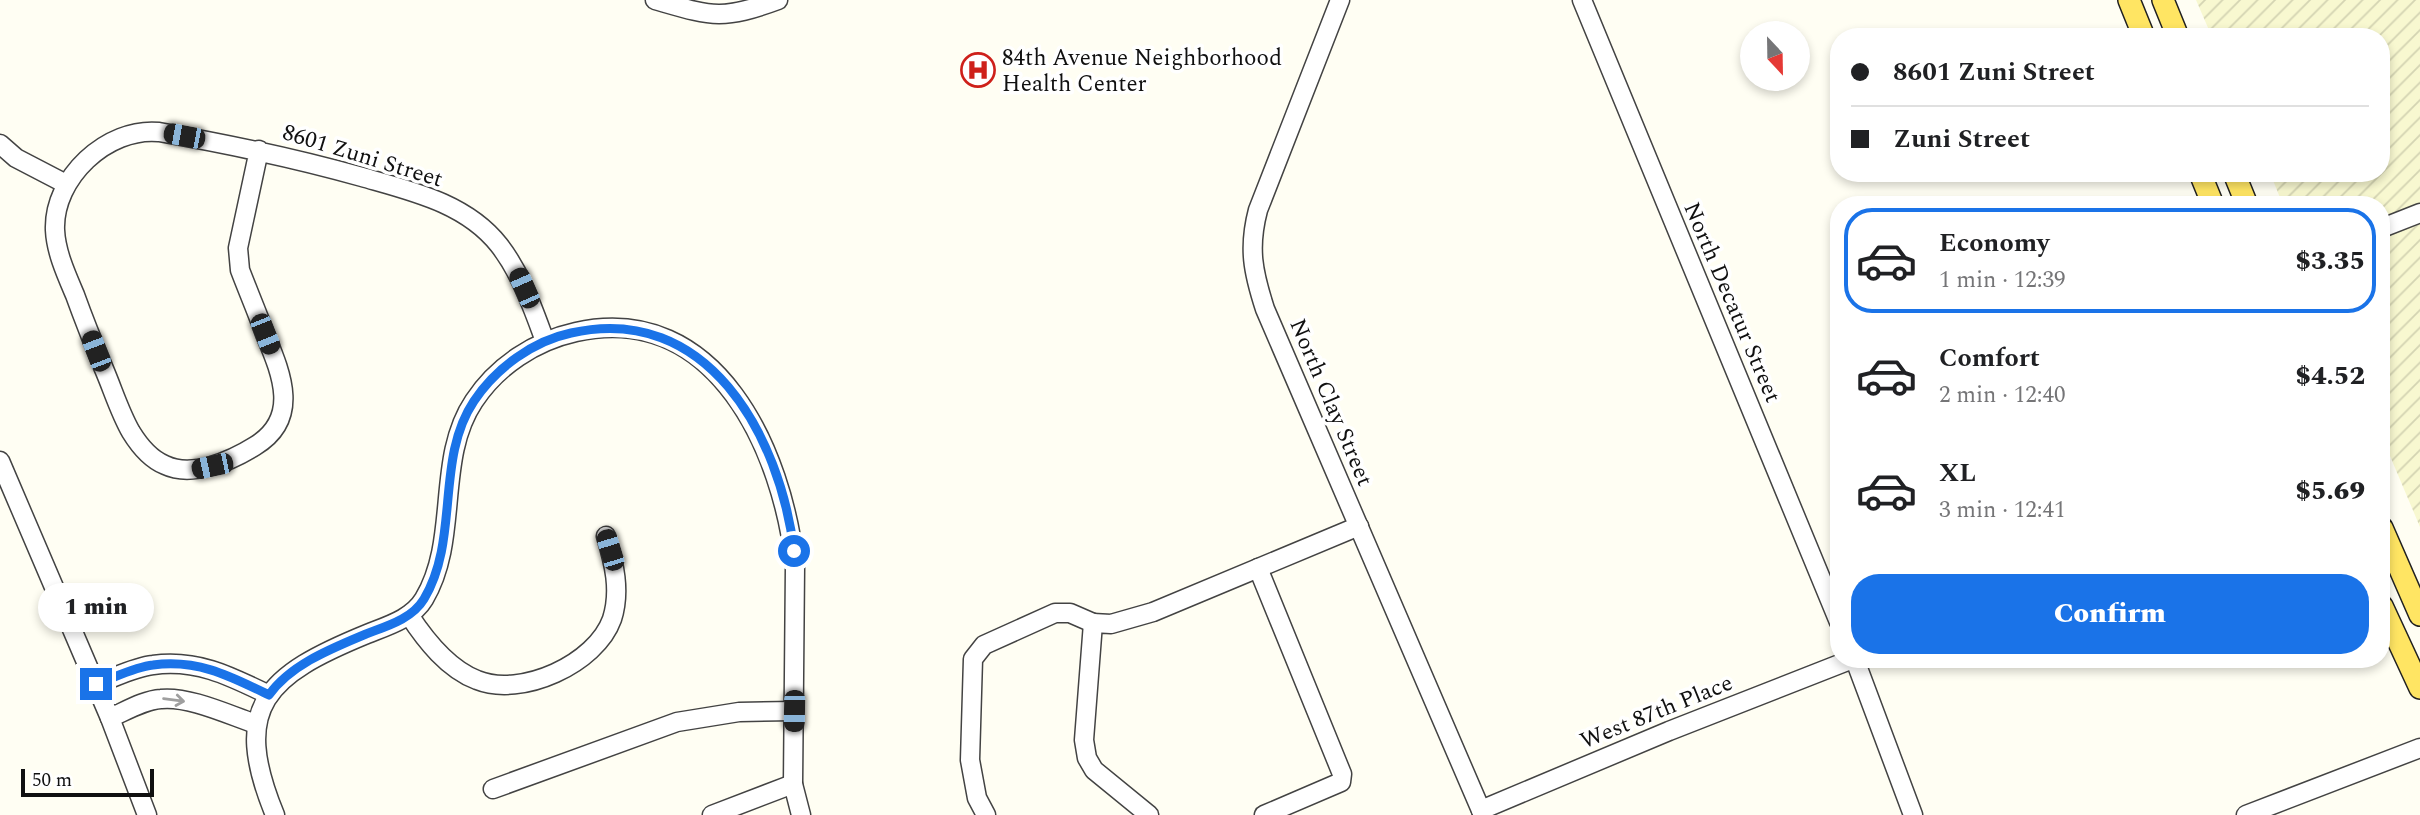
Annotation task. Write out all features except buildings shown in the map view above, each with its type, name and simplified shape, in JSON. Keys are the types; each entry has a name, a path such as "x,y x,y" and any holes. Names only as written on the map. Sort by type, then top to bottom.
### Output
{"main road":[{"path":"2129,0 2140,28"},
{"path":"2163,0 2174,28"},
{"path":"2390,546 2420,615"},
{"path":"2390,623 2420,688"}],"street":[{"path":"654,0 719,15 744,12 778,0"},
{"name":"North Clay Street","path":"1340,0 1258,210 1251,244 1254,274 1265,309 1482,813"},
{"name":"North Decatur Street","path":"1582,0 1830,600"},
{"name":"8601 Zuni Street","path":"259,150 238,248 238,260 284,383 284,406 276,426 258,444 212,466 196,469 163,465 138,443 125,421 57,245 57,213 66,184 97,152 115,141 148,131 259,150 439,201 478,225 499,244 516,270 545,341"},
{"path":"0,145 16,158 66,184"},
{"path":"2390,226 2420,213"},
{"path":"275,815 258,769 256,724 269,695 304,664 409,615 423,600 435,574 441,549 457,438 462,423 486,383 508,364 545,341 560,335 601,328 621,328 655,335 710,365 744,407 765,449 778,483 792,535 796,612 793,784 801,815"},
{"path":"0,461 96,684 147,815"},
{"path":"986,815 977,798 970,760 973,659 984,645 1055,613 1070,613 1093,624 1111,624 1153,612 1359,526"},
{"path":"409,615 446,661 474,679 498,685 513,685 554,673 581,658 603,636 611,620 616,602 616,577 606,536"},
{"path":"1258,568 1342,774 1341,782 1264,815"},
{"path":"1093,624 1084,740 1087,758 1094,770 1149,815"},
{"path":"96,684 151,665 188,663 232,677 269,695"},
{"name":"West 87th Place","path":"1482,813 1669,731 1831,668"},
{"path":"1855,668 1913,815"},
{"path":"110,718 148,702 176,699 256,724"},
{"path":"493,789 677,722 739,712 794,711"},
{"path":"2246,815 2420,748"},
{"path":"712,815 793,784"}],"green space":[{"path":"2196,0 2420,0 2420,527 2390,456 2390,196 2279,196 2274,182 2390,182 2390,28 2208,28"}],"place":[{"name":"84th Avenue Neighborhood Health Center","path":"978,70"}],"route":[{"path":"96,684 151,665 188,663 232,677 269,695 304,664 409,615 423,600 435,574 457,438 472,403 486,383 523,354 560,335 584,330 621,328 655,335 710,365 744,407 765,449 786,510 794,551"}]}
